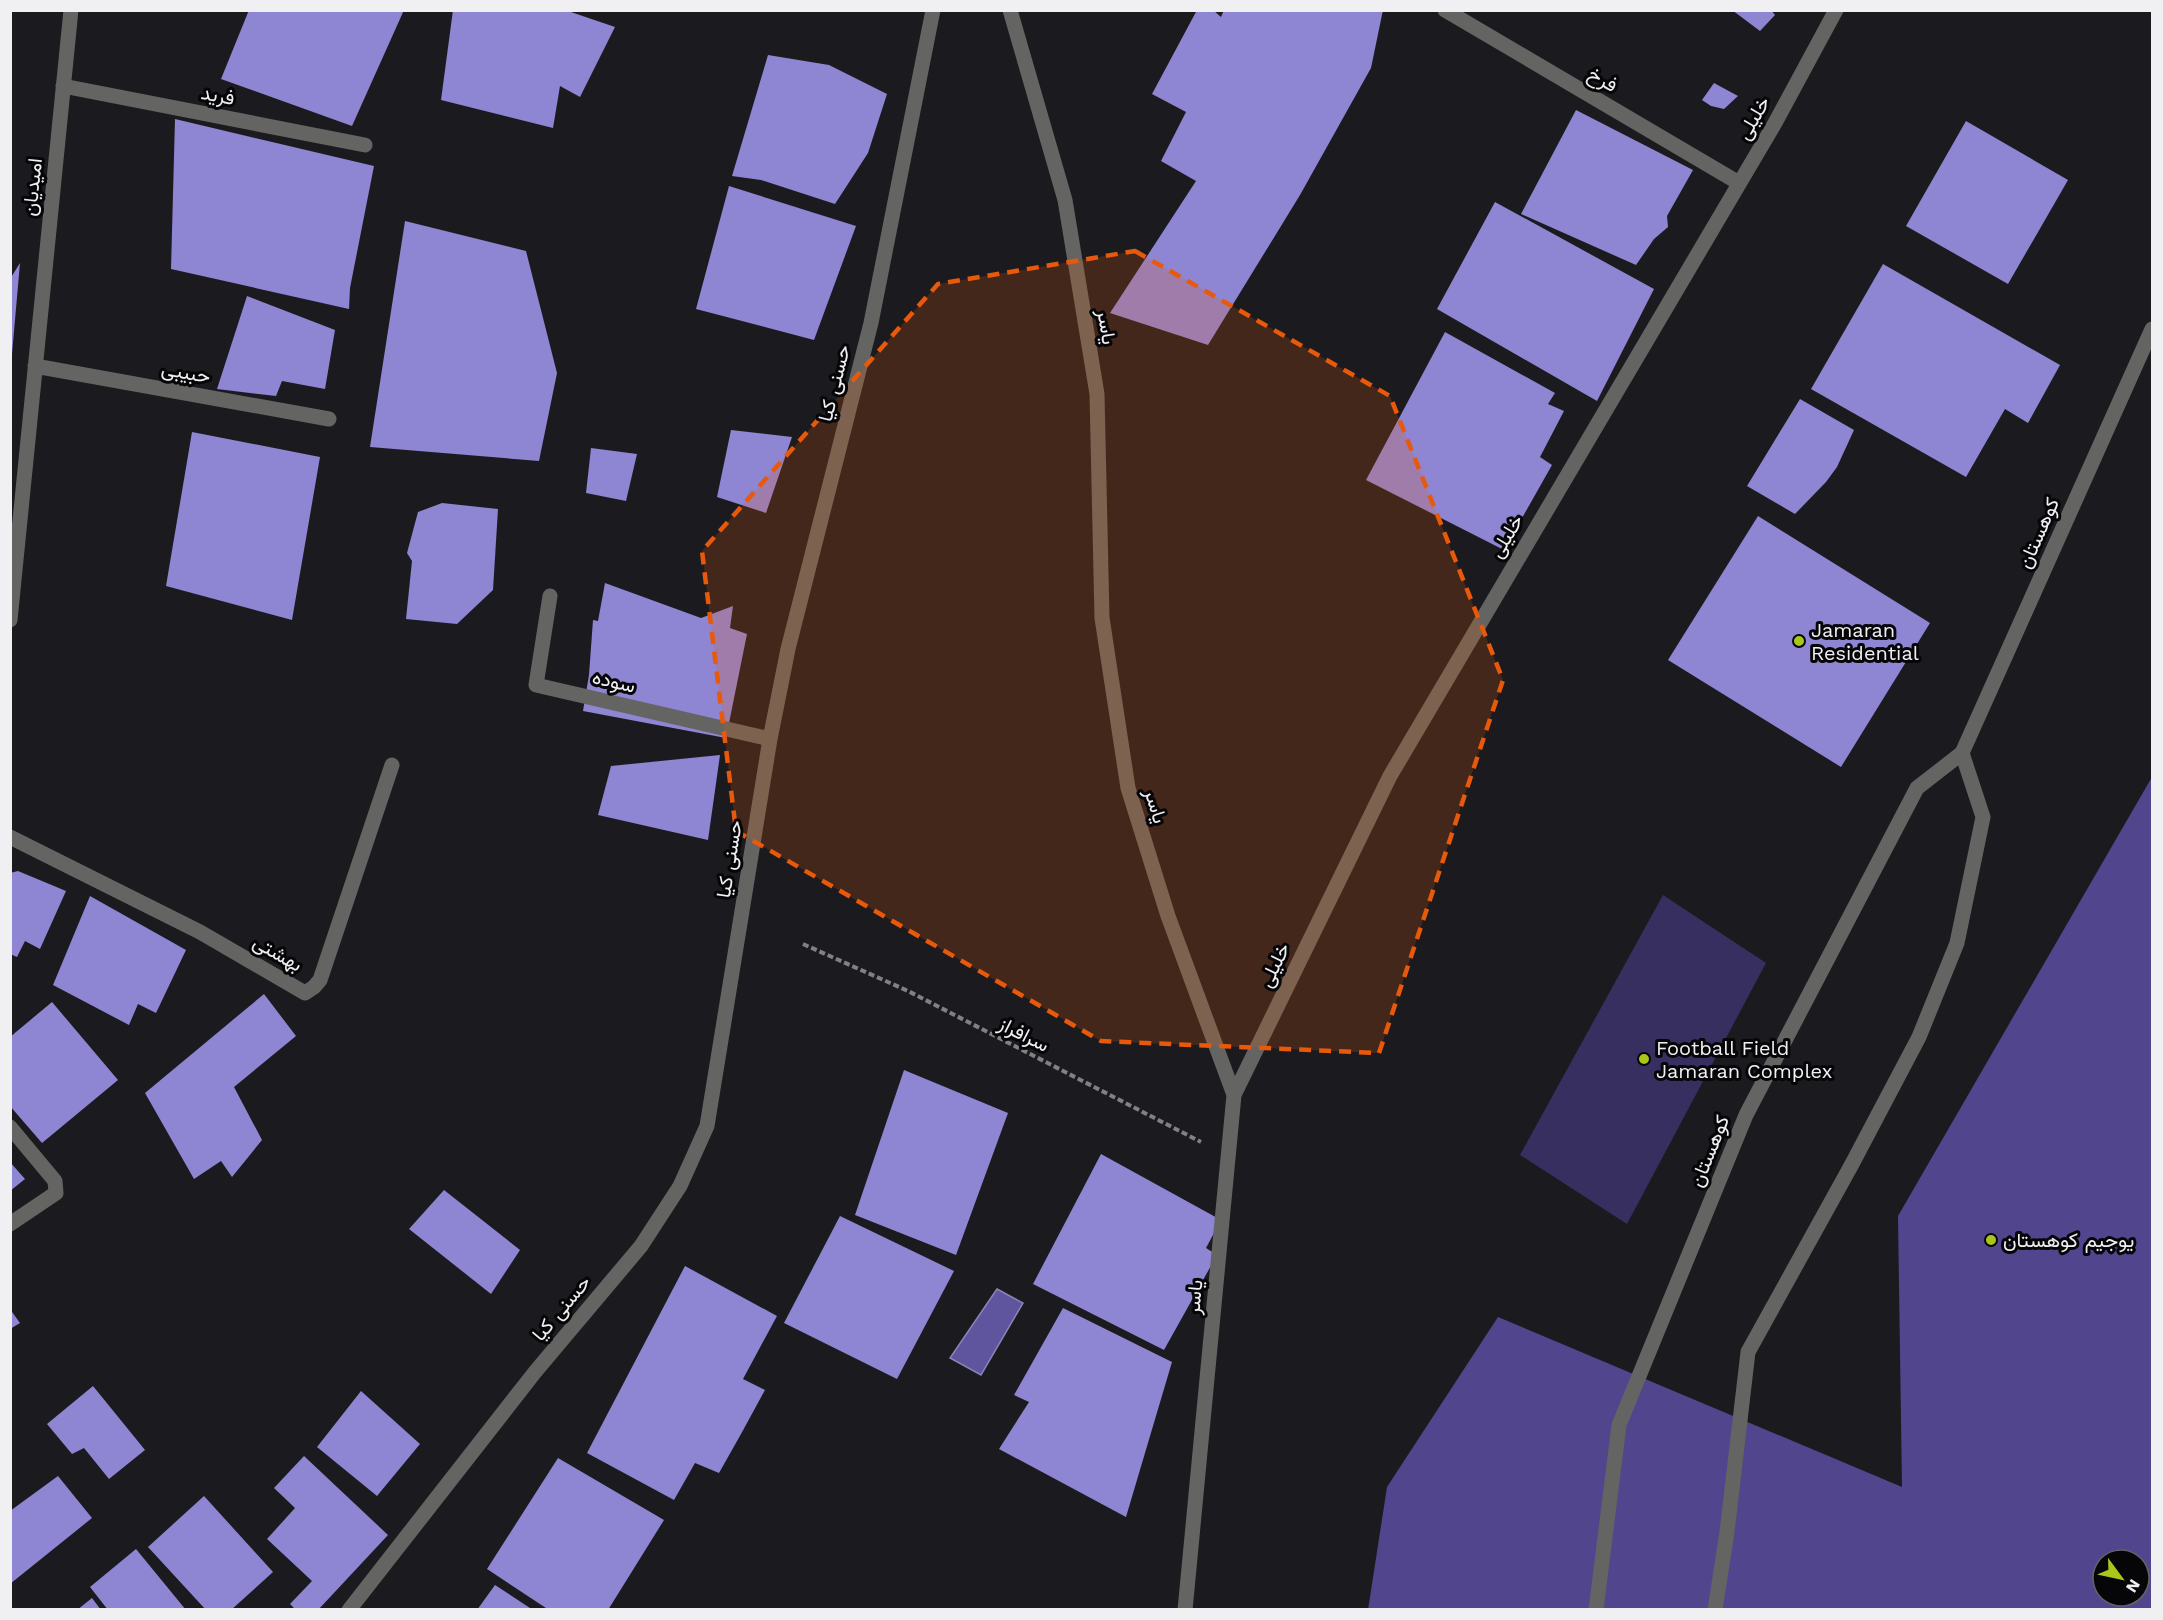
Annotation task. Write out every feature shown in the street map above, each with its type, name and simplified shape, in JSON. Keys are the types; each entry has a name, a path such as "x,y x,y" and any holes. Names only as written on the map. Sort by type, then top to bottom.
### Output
{"street":[{"name":"امیدیان","path":"10,620 71,10"},
{"name":"حسنی کیا","path":"349,1610 535,1372 641,1246 680,1186 707,1126 770,739 788,649 871,323 933,10"},
{"name":"یاسر","path":"1010,10 1065,200 1097,394 1102,618 1128,788 1168,916 1234,1095 1185,1610"},
{"name":"فرخ","path":"1445,10 1739,183"},
{"name":"خلیلی","path":"1234,1095 1390,776 1775,123 1836,10"},
{"name":"فرید","path":"63,86 365,145"},
{"name":"کوهستان","path":"1596,1610 1619,1425 1746,1115 1917,788 1962,753 2152,329"},
{"name":"حبیبی","path":"35,366 329,418"},
{"name":"سوده","path":"550,596 536,685 770,739"},
{"path":"1715,1610 1727,1532 1748,1352 1919,1037 1957,943 1983,817 1962,753"},
{"name":"بهشتی","path":"10,837 200,932 304,993 320,980 392,765"},
{"path":"10,1127 55,1181 56,1193 10,1224"}],"path":[{"name":"سرافراز","path":"803,944 908,992 1229,1156"}],"highlighted area":[{"path":"1135,251 1390,396 1503,680 1379,1053 1101,1041 736,831 702,551 938,284"}],"shaded area":[{"path":"2152,777 2152,1609 1368,1610 1387,1487 1498,1317 1902,1487 1898,1216"},
{"name":"Football Field Jamaran Complex","path":"1663,895 1766,963 1627,1224 1520,1155"},
{"path":"997,1289 1023,1303 981,1375 950,1358"}],"building":[{"path":"249,10 404,10 352,126 221,79"},
{"path":"453,10 565,10 615,27 580,97 560,86 553,128 441,100"},
{"path":"1197,10 1213,10 1221,17 1224,10 1383,10 1371,68 1300,195 1208,345 1110,313 1196,181 1161,161 1186,112 1152,94"},
{"path":"1732,10 1771,10 1775,15 1760,31"},
{"path":"768,55 829,65 887,94 868,153 835,204 761,180 732,176"},
{"path":"1714,83 1738,96 1724,109 1711,106 1702,100"},
{"path":"1576,110 1693,170 1667,216 1668,227 1654,239 1636,265 1521,214"},
{"path":"175,119 374,166 350,288 349,309 171,269"},
{"path":"1966,121 2068,180 2008,284 1906,226"},
{"path":"729,186 856,226 814,340 696,309"},
{"path":"1495,202 1654,289 1597,401 1437,309"},
{"path":"405,221 526,251 557,373 539,461 370,447"},
{"path":"20,263 12,354 10,354 10,279"},
{"path":"1883,264 2060,365 2028,423 2005,409 1966,477 1811,389"},
{"path":"247,296 335,330 325,389 282,381 276,396 217,389"},
{"path":"1445,332 1555,393 1548,404 1564,411 1540,457 1552,465 1504,550 1366,480"},
{"path":"1800,399 1854,430 1837,467 1795,514 1747,486"},
{"path":"731,430 792,437 766,513 717,497"},
{"path":"192,432 320,457 292,620 166,586"},
{"path":"591,448 637,454 626,501 586,493"},
{"path":"442,503 498,509 493,590 457,624 406,619 412,561 407,553 418,512"},
{"name":"Jamaran Residential","path":"1758,516 1930,623 1841,767 1668,660"},
{"path":"605,583 701,618 733,606 730,628 747,634 726,738 583,711 589,675 593,620 598,621"},
{"path":"720,755 708,840 598,815 611,766"},
{"path":"18,871 66,891 40,949 25,941 17,957 10,954 10,873"},
{"path":"90,896 186,950 156,1013 138,1004 129,1025 53,985"},
{"path":"264,994 296,1036 234,1087 262,1140 232,1177 221,1161 194,1179 145,1093"},
{"path":"52,1002 118,1080 42,1143 10,1106 10,1037"},
{"path":"904,1070 1008,1113 956,1255 855,1215"},
{"path":"1101,1154 1221,1220 1206,1248 1217,1255 1164,1350 1033,1284"},
{"path":"10,1162 25,1179 10,1191"},
{"path":"444,1190 520,1250 491,1294 409,1229"},
{"path":"840,1216 954,1271 897,1379 784,1323"},
{"path":"685,1266 777,1316 743,1379 765,1390 741,1434 719,1473 695,1463 674,1500 587,1453"},
{"path":"1063,1308 1172,1362 1126,1517 999,1449 1029,1402 1014,1395"},
{"path":"10,1309 20,1323 10,1329"},
{"path":"93,1386 145,1450 109,1479 84,1448 72,1454 47,1424"},
{"path":"361,1391 420,1444 377,1496 317,1447"},
{"path":"304,1456 388,1535 318,1610 296,1610 290,1604 312,1581 267,1539 295,1508 274,1488"},
{"path":"558,1458 664,1520 608,1610 549,1610 487,1569"},
{"path":"58,1476 92,1518 10,1584 10,1511"},
{"path":"204,1496 273,1572 231,1610 206,1610 148,1547"},
{"path":"136,1549 186,1610 108,1610 90,1587"},
{"path":"495,1585 533,1610 477,1610"},
{"path":"92,1598 101,1610 77,1610"}],"place":[{"name":"Jamaran Residential","path":"1799,641"},
{"name":"Football Field Jamaran Complex","path":"1644,1059"},
{"name":"یوجیم کوهستان","path":"1991,1240"}]}
